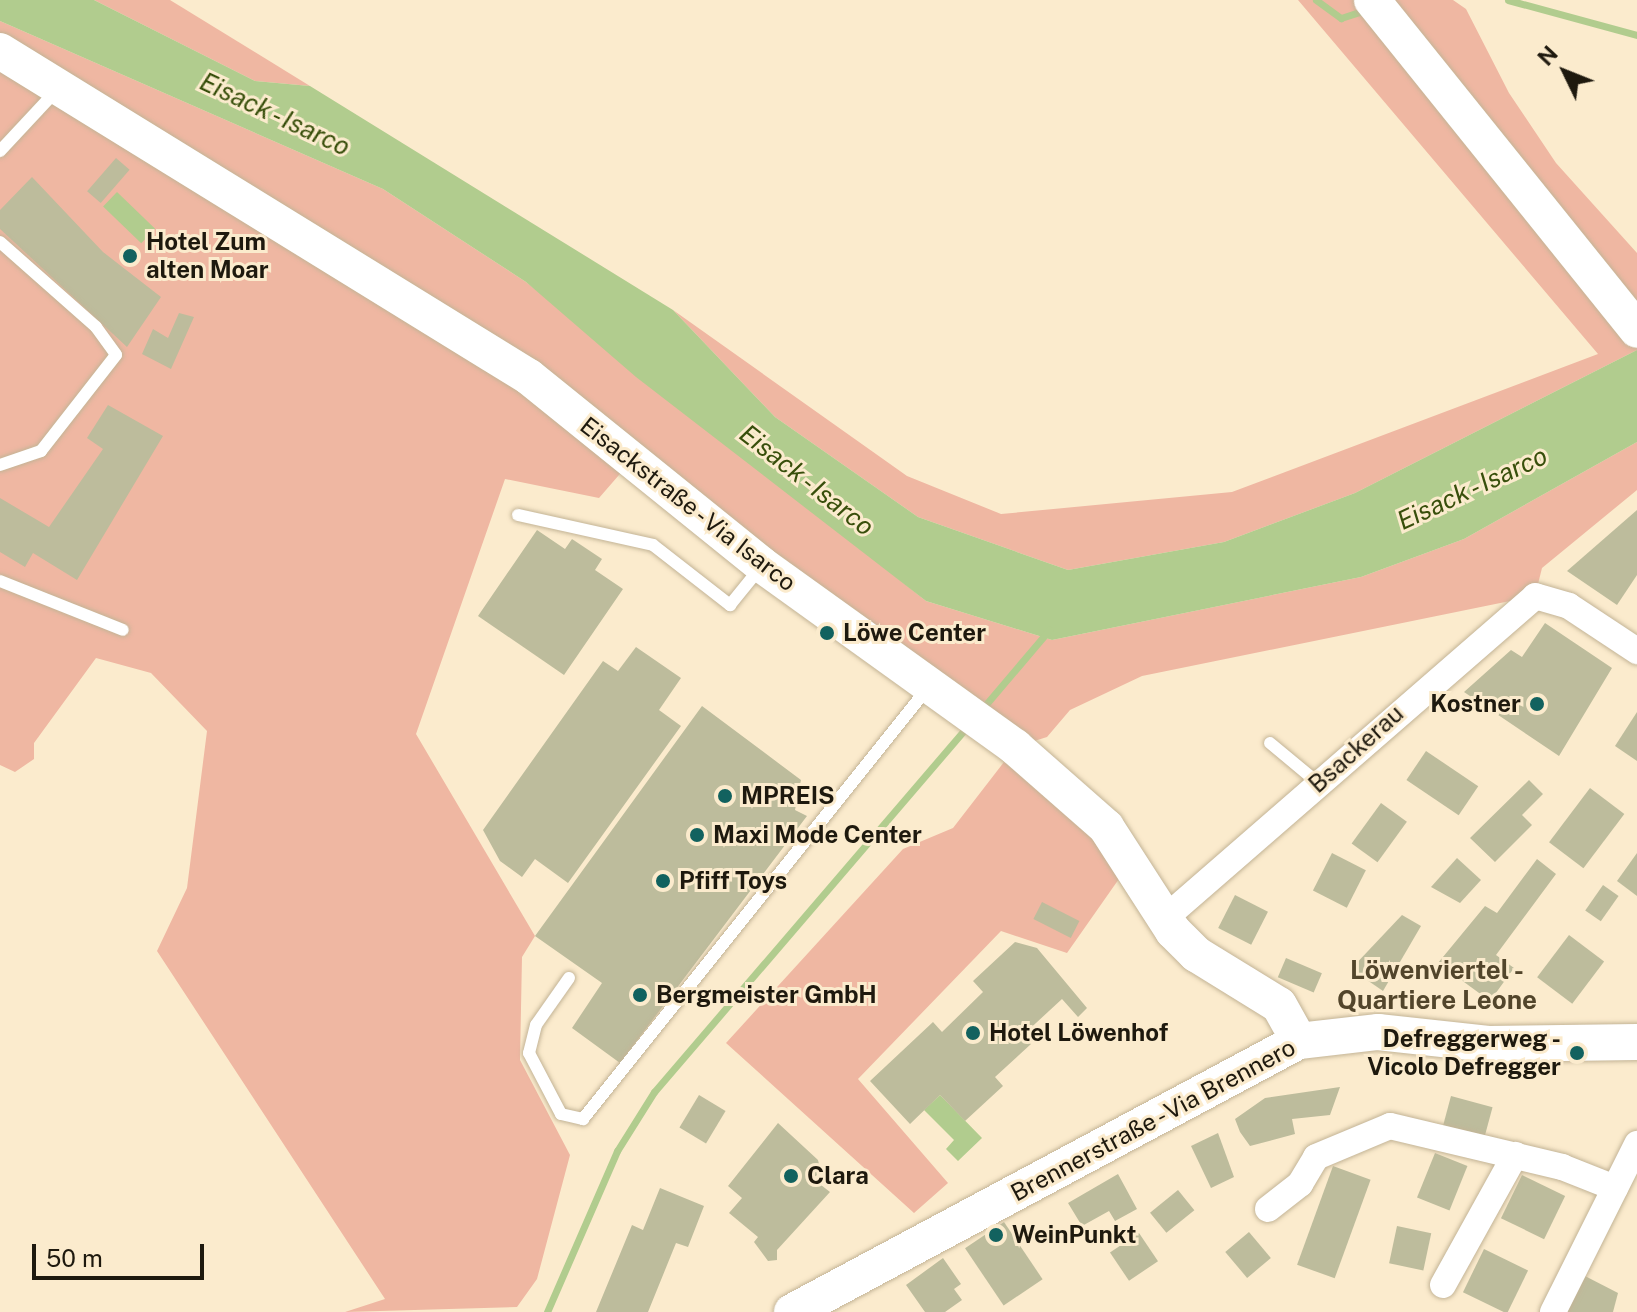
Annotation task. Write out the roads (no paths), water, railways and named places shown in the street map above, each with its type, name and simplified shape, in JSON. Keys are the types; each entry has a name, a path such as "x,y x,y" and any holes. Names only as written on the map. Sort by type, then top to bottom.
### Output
{"street":[{"path":"1372,0 1632,323"},
{"name":"Eisackstraße - Via Isarco","path":"0,51 529,377 762,565 1015,747 1106,827 1164,919 1196,954 1279,1005 1299,1041"},
{"name":"Bsackerau","path":"1164,919 1535,596 1569,606 1637,651"},
{"name":"Brennerstraße - Via Brennero","path":"792,1312 1299,1041 1378,1032 1488,1044 1637,1042"},
{"path":"1268,1209 1300,1184 1316,1157 1372,1130 1406,1128 1515,1155 1615,1188"},
{"path":"1553,1312 1637,1144"},
{"path":"1443,1285 1515,1155"}],"lane":[{"path":"0,151 61,86"},
{"path":"0,242 96,327 116,355 41,451 0,465"},
{"path":"518,515 653,545 730,605 762,565"},
{"path":"0,581 123,630"},
{"path":"569,978 536,1025 529,1053 561,1114 583,1119 936,691"},
{"path":"1270,743 1311,777 1312,788"}],"water":[{"name":"Eisack - Isarco","path":"0,0 94,0 255,81 310,86 673,310 775,417 918,517 1068,570 1224,542 1355,493 1637,350 1637,442 1464,539 1361,577 1052,640 926,601 636,377 526,282 383,189 0,21"},
{"path":"117,192 155,229 141,243 103,206"},
{"path":"940,1095 982,1138 958,1161 946,1149 954,1140 924,1110"}],"waterway":[{"path":"1316,0 1341,18 1362,11"},
{"path":"1508,0 1637,35"},
{"path":"982,709 1049,630"},
{"path":"547,1312 617,1151 654,1092 969,724"}],"place":[{"name":"Hotel Zum alten Moar","path":"130,256"},
{"name":"Löwe Center","path":"827,633"},
{"name":"Kostner","path":"1537,704"},
{"name":"MPREIS","path":"725,796"},
{"name":"Maxi Mode Center","path":"697,835"},
{"name":"Pfiff Toys","path":"663,881"},
{"name":"Bergmeister GmbH","path":"640,995"},
{"name":"Hotel Löwenhof","path":"973,1033"},
{"name":"Defreggerweg - Vicolo Defregger","path":"1577,1053"},
{"name":"Clara","path":"791,1176"},
{"name":"WeinPunkt","path":"996,1235"}],"district":[{"name":"Löwenviertel - Quartiere Leone","path":"1437,985"}]}
